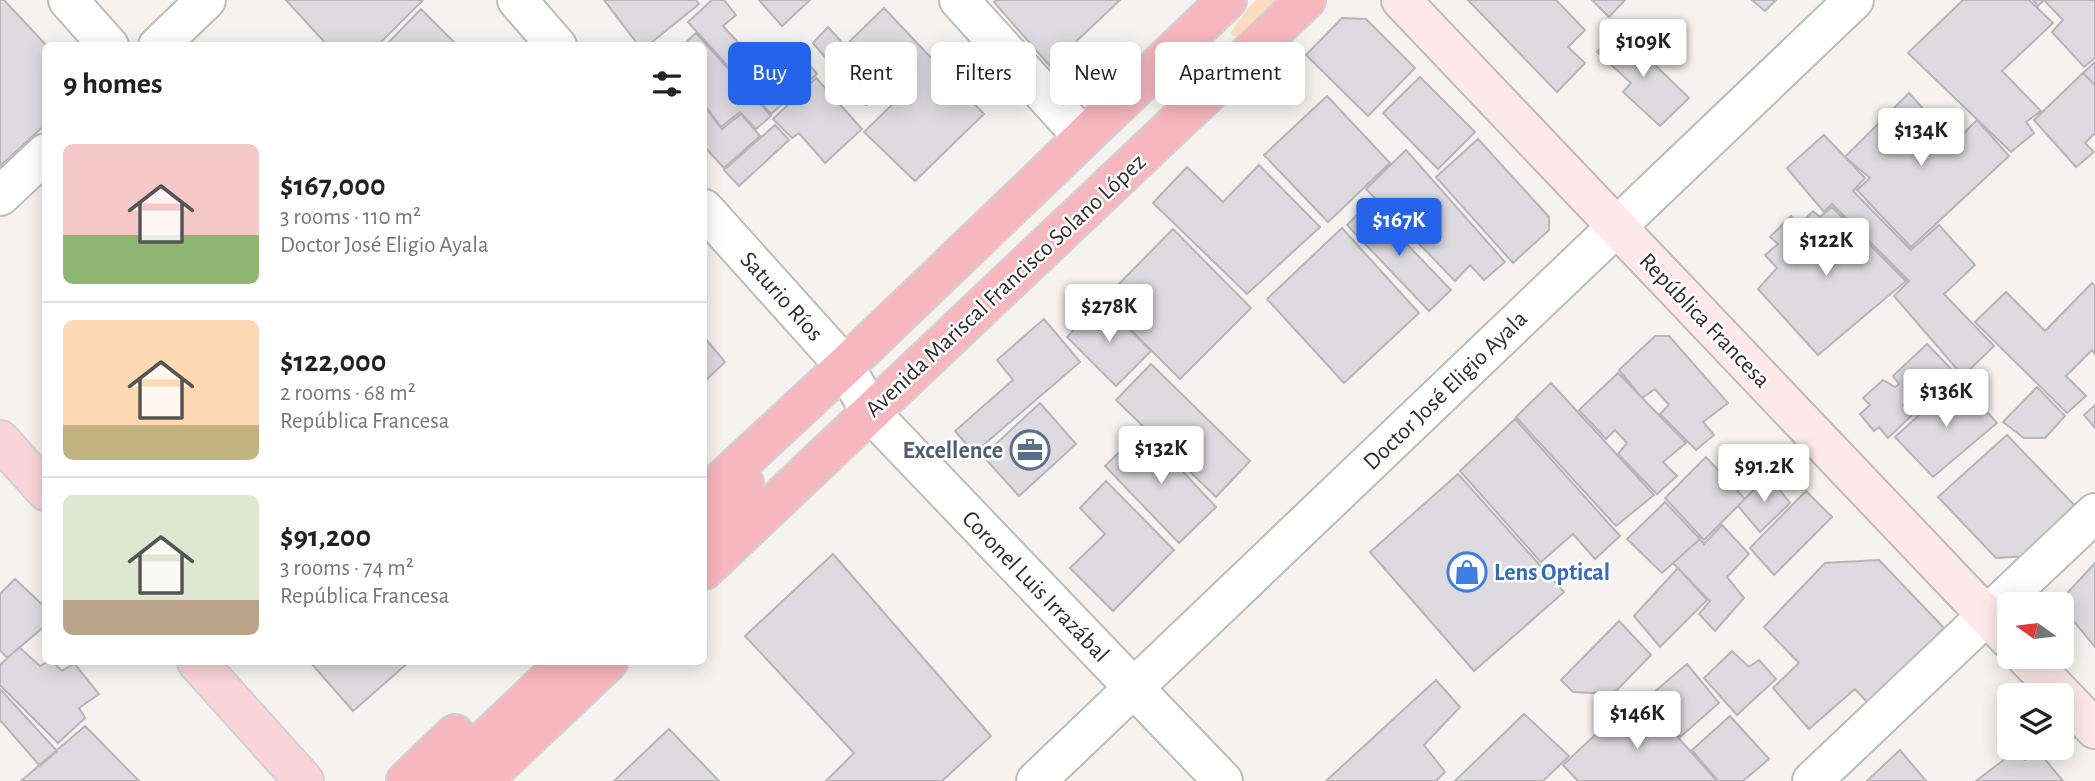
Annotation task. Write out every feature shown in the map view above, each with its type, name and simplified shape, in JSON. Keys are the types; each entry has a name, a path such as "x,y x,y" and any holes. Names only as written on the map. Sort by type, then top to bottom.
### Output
{"highway":[{"name":"Avenida Mariscal Francisco Solano López","path":"707,494 775,430 857,388 1306,0"},
{"name":"Avenida Mariscal Francisco Solano López","path":"707,566 857,388 1083,137 1218,9"},
{"path":"857,388 872,397 878,374 892,354 1138,118 1218,9"},
{"path":"707,528 726,509 741,488 752,463 775,430"},
{"path":"406,781 526,665"},
{"path":"442,781 564,665"},
{"path":"482,781 605,665"}],"main road":[{"path":"0,440 42,487"},
{"path":"200,665 304,781"}],"street":[{"path":"68,0 105,42"},
{"path":"162,42 206,0"},
{"path":"517,0 554,42"},
{"path":"959,0 1083,137"},
{"name":"República Francesa","path":"1401,0 1997,626"},
{"name":"Doctor José Eligio Ayala","path":"1036,781 1854,0"},
{"path":"0,196 42,157"},
{"name":"Saturio Ríos","path":"707,213 857,388"},
{"name":"Coronel Luis Irrazábal","path":"857,388 1223,781"},
{"path":"2028,592 2095,513"},
{"path":"1812,781 1997,628"},
{"path":"2037,669 2095,729"}],"shaded area":[{"path":"1256,0 1276,0 1237,36 1232,36 1231,32"}],"building":[{"path":"0,0 4,0 43,42 42,128 0,166"},
{"path":"286,0 423,0 381,42 324,42"},
{"path":"604,0 696,0 699,4 652,42 636,42"},
{"path":"712,0 724,0 736,15 723,26 738,42 728,42 728,66 688,22"},
{"path":"759,0 810,0 782,26"},
{"path":"1120,0 1075,42 1050,42 1050,66 1036,50 1036,42 1029,42 994,2"},
{"path":"1468,0 1556,0 1585,30 1568,47 1585,63 1557,92"},
{"path":"1592,0 1625,0 1609,17"},
{"path":"1752,0 1776,0 1765,11"},
{"path":"1963,0 2029,0 2053,23 2002,71 2041,111 2026,122 2034,133 2011,152 1908,53"},
{"path":"2033,0 2044,0 2038,6"},
{"path":"2044,0 2095,0 2095,58 2084,67 2052,32 2063,20"},
{"path":"884,8 916,42 849,42"},
{"path":"421,9 454,42 389,42"},
{"path":"1342,18 1366,19 1415,68 1368,116 1306,55"},
{"path":"828,27 842,42 825,42 825,57 813,43"},
{"path":"1618,29 1689,98 1660,126 1623,92 1631,83 1597,52"},
{"path":"696,33 704,42 686,42"},
{"path":"917,43 931,58 931,105 976,105 984,114 915,181 864,132 892,105 917,105"},
{"path":"707,45 728,68 728,105 761,105 771,116 756,129 740,112 721,127 707,108"},
{"path":"2095,62 2095,85 2083,73"},
{"path":"811,67 817,74 811,79"},
{"path":"2083,73 2095,85 2095,133 2085,143 2094,152 2076,167 2034,120"},
{"path":"1420,77 1475,132 1438,169 1383,113"},
{"path":"816,78 825,88 825,105 840,105 862,129 825,163 799,133 792,138 773,119 788,105 811,105 811,83"},
{"path":"1909,93 1954,143 1977,120 2009,156 1911,247 1857,190 1870,178 1845,157"},
{"path":"1327,96 1390,163 1328,222 1264,155"},
{"path":"763,105 781,105 771,114"},
{"path":"707,110 722,129 741,114 760,136 724,168 707,149"},
{"path":"775,125 789,140 739,186 724,170"},
{"path":"1824,135 1865,178 1853,191 1911,250 1939,225 1975,265 1944,294 1994,346 1963,376 1894,296 1909,281 1832,204 1824,212 1787,168"},
{"path":"1478,139 1549,217 1549,230 1513,263 1436,177"},
{"path":"1406,150 1505,262 1484,280 1470,265 1455,281 1366,189"},
{"path":"1259,165 1320,227 1247,294 1153,203 1187,167 1223,202"},
{"path":"1368,204 1451,290 1429,311 1347,225"},
{"path":"1832,207 1906,281 1818,355 1758,289 1777,268 1765,255 1778,244 1770,237 1791,216 1799,225 1813,211 1820,217"},
{"path":"1342,228 1419,313 1344,383 1267,299"},
{"path":"1173,229 1251,308 1180,379 1102,301"},
{"path":"2092,283 2095,286 2095,354 2092,350 2066,376 2086,396 2067,413 1975,322 2006,292 2045,331"},
{"path":"1102,301 1151,351 1116,386 1067,337"},
{"path":"1044,319 1080,362 974,453 955,431 1013,380 997,360"},
{"path":"1655,336 1669,336 1728,403 1703,422 1714,435 1696,450 1660,414 1669,405 1655,389 1642,398 1619,370"},
{"path":"707,341 725,362 707,379"},
{"path":"1927,344 1955,373 1945,383 1939,379 1934,383 1938,387 1918,406 1909,399 1903,405 1912,415 1888,438 1879,427 1874,431 1860,414 1870,405 1863,398 1883,380 1895,387 1899,384 1893,376"},
{"path":"1151,364 1250,461 1216,497 1116,400"},
{"path":"1618,373 1686,443 1663,462 1677,476 1657,494 1618,454 1627,443 1615,430 1606,439 1579,410"},
{"path":"1958,380 1997,423 1933,477 1895,437"},
{"path":"1551,383 1654,495 1616,526 1516,417"},
{"path":"2037,387 2065,416 2045,438 2024,438 2003,422"},
{"name":"Excellence","path":"1040,403 1076,444 1019,496 983,456"},
{"path":"2095,405 2095,428 2084,415"},
{"path":"1515,419 1620,536 1595,559 1573,534 1541,562 1460,471"},
{"path":"1143,429 1216,507 1179,543 1105,466"},
{"path":"2007,435 2078,509 2029,556 1996,558 1938,497"},
{"path":"1706,457 1745,499 1704,540 1665,498"},
{"name":"Lens Optical","path":"1458,474 1564,592 1474,671 1370,552"},
{"path":"1768,475 1790,503 1760,532 1738,506"},
{"path":"1106,481 1174,550 1113,611 1070,568 1105,534 1080,508"},
{"path":"1806,491 1832,517 1774,575 1750,548"},
{"path":"1665,502 1700,539 1662,573 1627,539"},
{"path":"1722,525 1749,554 1727,577 1744,598 1715,631 1699,614 1710,601 1673,563 1700,539 1704,544"},
{"path":"833,554 991,736 942,781 826,781 854,753 745,636"},
{"path":"1879,560 1944,628 1868,703 1855,689 1809,729 1773,688 1799,663 1764,627 1825,563"},
{"path":"2095,563 2095,647 2074,622 2074,592 2068,592"},
{"path":"1678,568 1707,600 1660,647 1634,616"},
{"path":"15,579 42,604 42,628 7,658 0,650 0,594"},
{"path":"1619,621 1651,655 1613,694 1573,692 1561,680"},
{"path":"19,647 40,666 56,665 62,671 76,665 99,694 79,708 85,718 58,743 0,685 0,665"},
{"path":"1732,651 1749,667 1759,660 1776,679 1737,715 1704,678"},
{"path":"1687,664 1719,703 1680,737 1647,698"},
{"path":"313,665 406,665 353,711"},
{"path":"1436,680 1460,707 1424,745 1445,772 1436,781 1326,781"},
{"path":"0,689 57,751 40,766 0,720"},
{"path":"1639,694 1717,781 1578,781 1563,765"},
{"path":"1524,714 1569,756 1543,781 1455,781"},
{"path":"1730,716 1769,759 1743,781 1718,781 1692,750"},
{"path":"85,726 139,781 21,781"},
{"path":"669,729 719,781 614,781"},
{"path":"1900,750 1926,781 1867,781"},
{"path":"2004,760 2046,760 2063,781 1976,781"}],"place":[{"name":"Excellence","path":"1030,450"},
{"name":"Lens Optical","path":"1467,572"}]}
